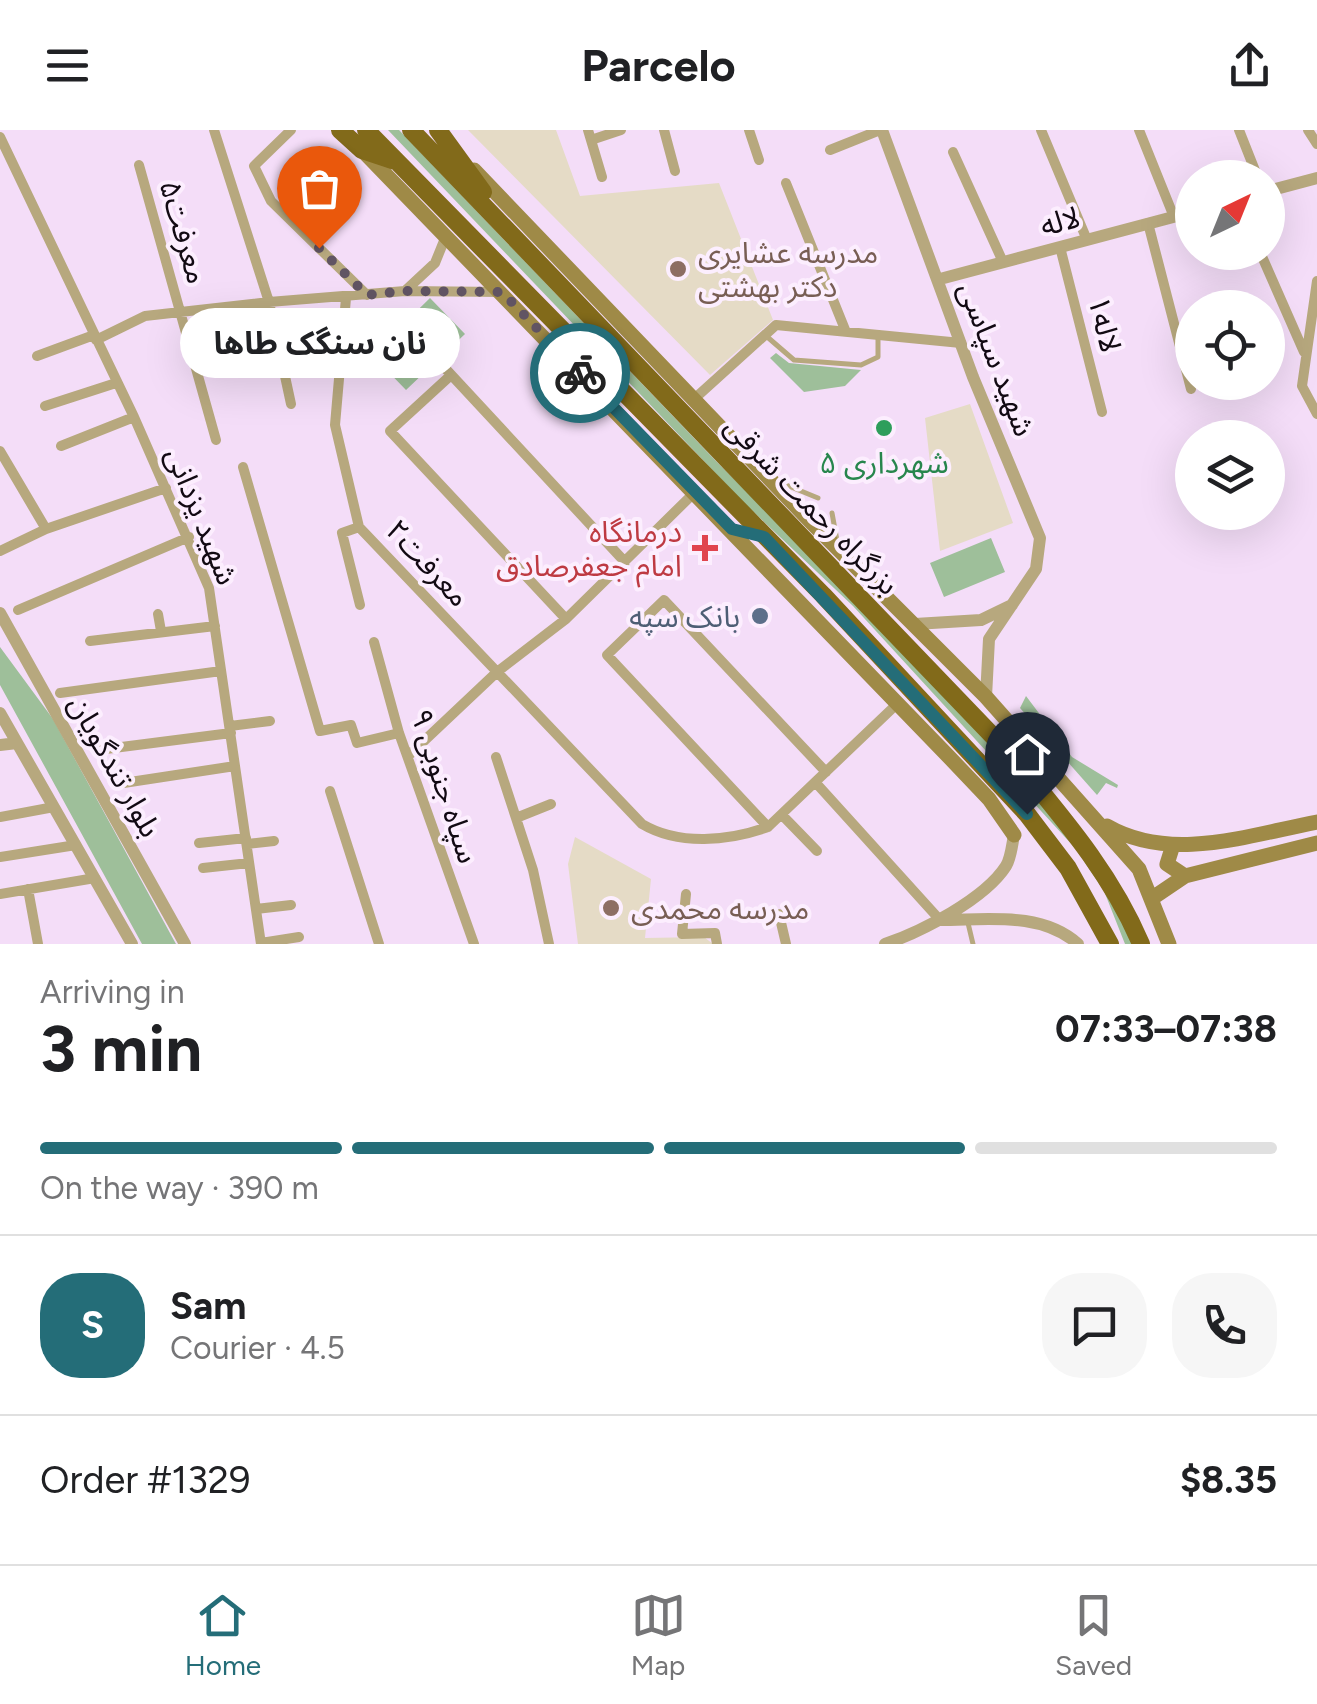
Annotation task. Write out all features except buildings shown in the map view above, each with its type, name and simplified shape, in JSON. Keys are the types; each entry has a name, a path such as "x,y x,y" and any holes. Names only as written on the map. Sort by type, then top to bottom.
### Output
{"highway":[{"path":"340,130 362,150 398,162"},
{"path":"353,130 362,150"},
{"name":"بزرگراه رحمت شرقی","path":"366,130 764,537 1039,828 1076,880 1110,944"},
{"name":"بزرگراه رحمت شرقی","path":"410,130 502,221 1011,755 1090,851 1116,889 1141,944"},
{"path":"438,130 502,221"},
{"path":"772,504 812,523"},
{"path":"732,529 764,537"}],"main road":[{"path":"362,150 898,703 989,799 1014,835"},
{"path":"457,153 812,523 986,697 1139,869 1169,944"},
{"path":"1095,819 1146,844 1173,846 1317,822"},
{"path":"1151,899 1185,876 1317,843"},
{"path":"1173,846 1167,864 1185,876"}],"street":[{"path":"214,130 270,302 291,404"},
{"path":"291,130 254,166 271,201 367,295"},
{"path":"602,177 589,135 621,130"},
{"path":"664,130 675,170"},
{"path":"749,130 759,160"},
{"path":"830,150 881,130"},
{"name":"شهید سپاسی","path":"881,130 1040,538 1036,570 986,649 986,697"},
{"path":"1041,130 1087,240"},
{"path":"1139,130 1174,217"},
{"path":"1239,130 1251,160"},
{"path":"1308,130 1317,144"},
{"name":"شهید یزدانی","path":"0,137 6,165 134,417 208,588 261,944 299,937"},
{"path":"953,152 1003,262"},
{"name":"معرفت۵","path":"139,165 216,440"},
{"path":"1285,187 1317,178"},
{"path":"786,183 846,332"},
{"name":"لاله","path":"940,280 1174,217"},
{"path":"1148,224 1175,328"},
{"path":"405,291 435,263 446,236"},
{"name":"۱لاله","path":"1060,247 1102,412"},
{"path":"1268,270 1304,354"},
{"path":"1317,281 1302,386 1317,414"},
{"path":"37,356 95,338 146,316 405,291 502,292"},
{"name":"معرفت۲","path":"346,298 335,425 359,526 642,824 659,834 686,838 725,836 768,827"},
{"path":"693,400 776,326 961,343"},
{"path":"566,619 390,432 447,371 624,562"},
{"path":"45,406 116,383"},
{"path":"61,446 134,417"},
{"path":"0,451 46,528"},
{"path":"243,467 320,731 351,725 357,743 399,733"},
{"path":"0,552 46,528 166,488"},
{"path":"408,756 497,672 566,619 695,492"},
{"path":"359,526 342,533 360,604"},
{"path":"18,610 189,537"},
{"path":"826,772 664,600 607,655 768,827 816,784 898,703"},
{"path":"915,624 982,620 1014,604"},
{"name":"بلوار تندگویان","path":"0,612 185,944"},
{"path":"158,614 161,631"},
{"path":"90,641 215,626"},
{"path":"0,637 22,651"},
{"name":"۹ سپاه جنوبی","path":"374,642 399,733 474,944"},
{"path":"60,693 221,670"},
{"path":"0,712 132,944"},
{"path":"98,750 165,742 270,720"},
{"path":"0,746 17,742"},
{"path":"496,757 534,870 549,944"},
{"path":"117,784 236,766"},
{"path":"816,784 940,920 1029,920 1057,928 1078,944"},
{"path":"330,791 379,944"},
{"path":"516,818 550,804"},
{"path":"0,818 54,807"},
{"path":"782,815 817,851"},
{"path":"885,944 914,939 997,877 1008,863 1014,835"},
{"path":"199,843 274,841"},
{"path":"0,857 76,845"},
{"path":"203,868 249,863"},
{"path":"0,894 95,878"},
{"path":"28,889 38,944"},
{"path":"686,894 682,934 715,933 717,944"},
{"path":"256,909 292,905"},
{"path":"779,914 786,944"}],"lane":[{"path":"765,335 794,360 860,365 878,357 878,335"},
{"path":"773,482 818,498"},
{"path":"832,513 838,549"},
{"path":"967,920 974,944"}],"shaded area":[{"name":"مدرسه عشایری دکتر بهشتی","path":"468,130 556,130 580,196 719,183 773,320 710,375"},
{"path":"970,404 1013,523 940,551 925,418"},
{"name":"مدرسه محمدی","path":"575,837 651,879 645,938 704,937 713,944 578,944 568,864"}],"green space":[{"path":"388,130 399,130 715,460 882,627 1077,841 1136,944 1125,944 1104,891 1075,848 853,606 743,502"},
{"path":"430,298 465,334 406,390 372,355"},
{"path":"776,353 789,363 861,370 845,386 804,392 770,358"},
{"path":"991,538 1005,572 944,597 930,563"},
{"path":"0,647 53,719 176,944 142,944 0,685"},
{"path":"1026,696 1072,757 1118,785 1117,788 1106,783 1097,795 1020,708"}],"way so far":[{"path":"319,248 367,295 405,291 502,292 580,373"}],"place":[{"name":"نان سنگک طاها","path":"319,248"},
{"name":"مدرسه عشایری دکتر بهشتی","path":"678,269"},
{"name":"شهرداری ۵","path":"884,428"},
{"name":"درمانگاه امام جعفرصادق","path":"705,548"},
{"name":"بانک سپه","path":"760,616"},
{"name":"مدرسه محمدی","path":"611,908"}],"route":[{"path":"580,373 732,529 764,537 823,595 1027,814"}]}
